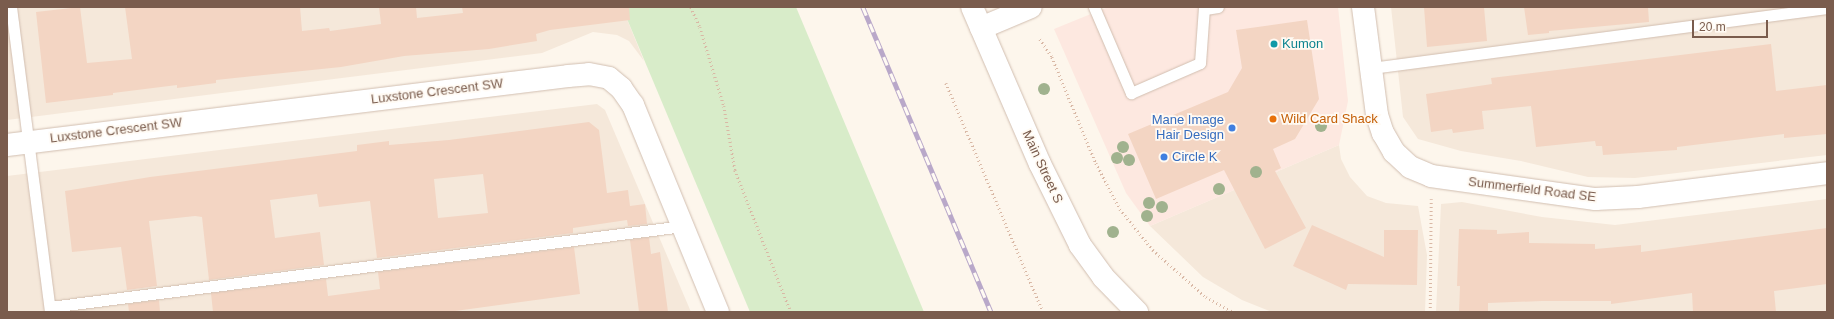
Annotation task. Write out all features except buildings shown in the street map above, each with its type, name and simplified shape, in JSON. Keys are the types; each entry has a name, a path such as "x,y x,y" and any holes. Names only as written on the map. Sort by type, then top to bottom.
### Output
{"street":[{"name":"Main Street S","path":"972,7 1040,164 1080,245 1103,277 1137,312"},
{"path":"981,28 1031,7"},
{"name":"Summerfield Road SE","path":"1363,7 1377,115 1394,152 1410,167 1431,176 1595,199 1638,197 1827,173"},
{"name":"Luxstone Crescent SW","path":"7,144 589,74 609,78 621,88 633,105 718,312"}],"lane":[{"path":"11,7 50,310 683,226"},
{"path":"1094,7 1131,93 1200,63 1205,8 1218,7"},
{"path":"1371,68 1827,8"}],"path":[{"path":"691,7 724,106 735,170 791,312"},
{"path":"1040,39 1052,57 1096,163 1120,209 1153,250 1206,296 1233,312"},
{"path":"946,83 1044,312"},
{"path":"1430,312 1431,176"}],"shaded area":[{"path":"7,7 622,7 644,61 629,41 617,35 593,32 542,53 7,120"},
{"path":"1108,7 1338,7 1348,101 1339,145 1150,226 1126,193 1054,29"},
{"path":"1391,7 1827,7 1827,155 1635,178 1588,177 1521,161 1461,151 1418,139 1403,117"},
{"path":"597,104 605,110 691,312 7,312 7,176"},
{"path":"1339,145 1341,159 1350,177 1367,196 1386,203 1418,206 1427,255 1425,312 1272,312 1242,300 1203,277 1150,226"},
{"path":"1827,199 1827,312 1436,312 1441,204 1462,202 1542,217 1615,225"}],"green space":[{"path":"622,7 796,7 924,312 750,312"}],"railway":[{"path":"863,7 991,312"}],"place":[{"name":"Kumon","path":"1274,44"},
{"name":"Wild Card Shack","path":"1273,119"},
{"name":"Mane Image Hair Design","path":"1232,128"},
{"name":"Circle K","path":"1164,157"}]}
